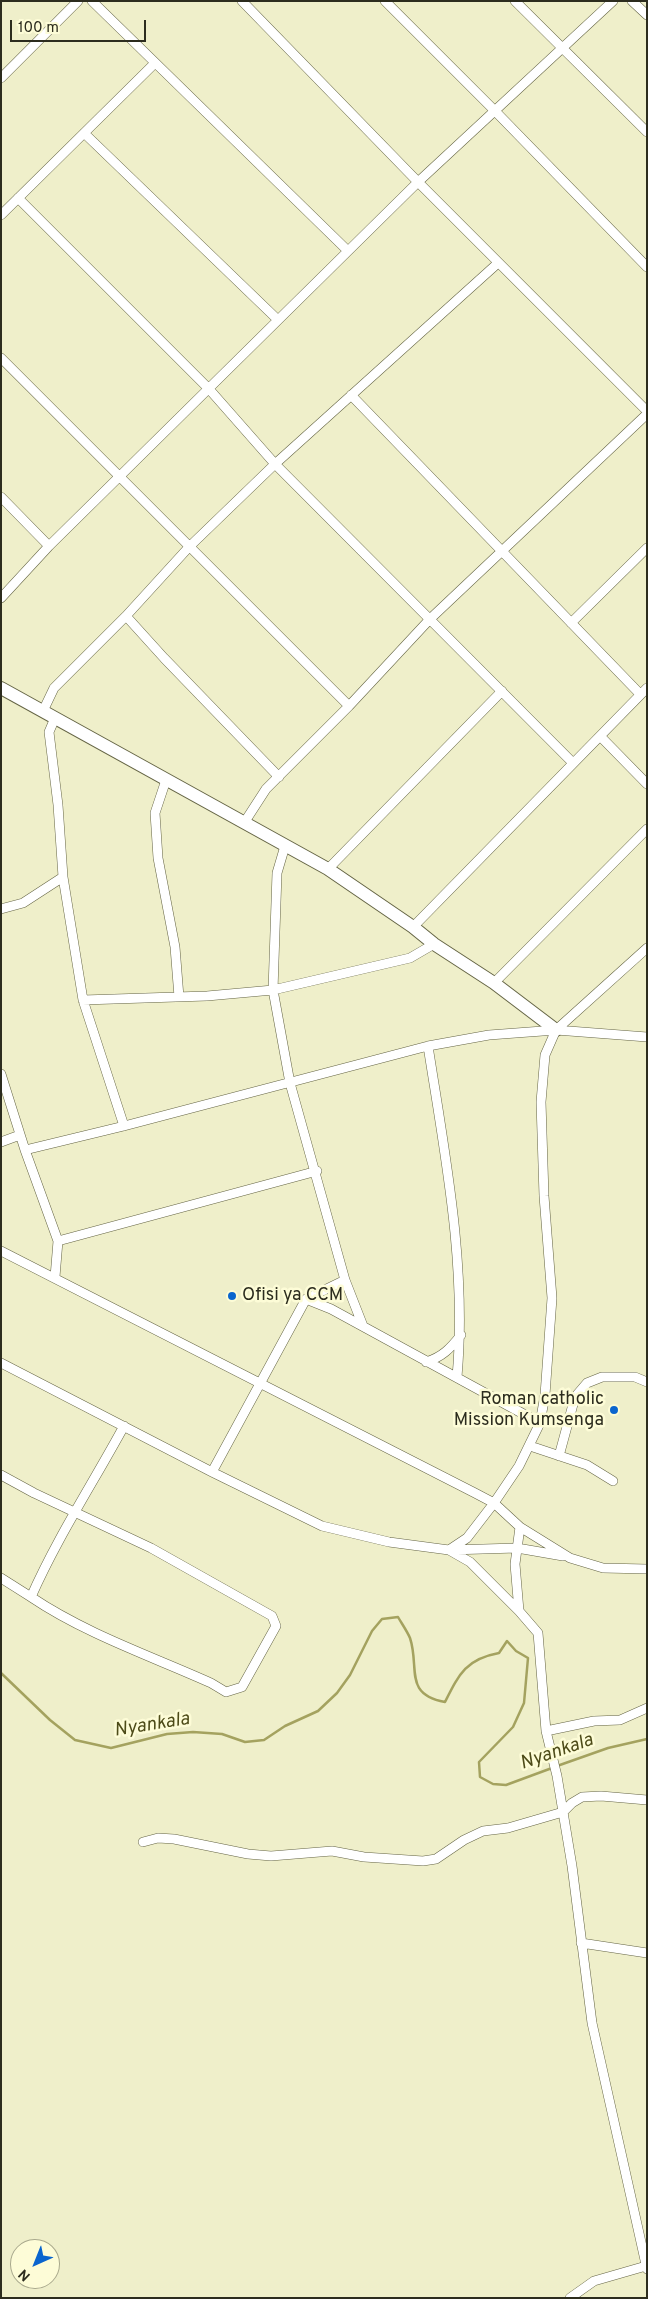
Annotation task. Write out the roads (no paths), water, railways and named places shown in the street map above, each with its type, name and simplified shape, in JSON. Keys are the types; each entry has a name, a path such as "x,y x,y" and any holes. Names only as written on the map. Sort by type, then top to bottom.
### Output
{"street":[{"path":"1,78 78,1"},
{"path":"92,1 348,251"},
{"path":"242,1 646,413 430,619 349,706 266,789 244,823"},
{"path":"385,1 495,110 647,267"},
{"path":"515,1 647,132"},
{"path":"1,598 49,546 119,476 418,182 612,1"},
{"path":"632,1 647,15"},
{"path":"1,215 155,63"},
{"path":"84,134 278,320"},
{"path":"18,198 209,389 274,464 573,763"},
{"path":"43,711 54,688 126,616 189,547 274,464 498,263"},
{"path":"1,358 349,706"},
{"path":"351,395 571,623 644,691 413,927"},
{"path":"1,497 49,546"},
{"path":"571,623 647,548"},
{"path":"126,616 279,777"},
{"path":"1,688 328,869 413,927 434,944 494,983 556,1030"},
{"path":"328,869 502,691"},
{"path":"55,718 49,732 58,805 63,877 83,1000 124,1126"},
{"path":"600,736 647,784"},
{"path":"166,780 155,813 158,858 175,947 179,997"},
{"path":"494,983 647,829"},
{"path":"285,846 277,873 273,990 290,1083 345,1280 363,1326"},
{"path":"1,909 23,903 63,877"},
{"path":"83,1000 179,997 273,990 410,958 434,944"},
{"path":"449,1550 467,1538 494,1504 530,1446 540,1423 545,1395 552,1298 544,1196 541,1102 545,1055 556,1030 647,948"},
{"path":"25,1150 428,1046 489,1035 556,1030 647,1037"},
{"path":"428,1046 455,1225 461,1335 457,1377"},
{"path":"1,1074 25,1150 58,1241 54,1277"},
{"path":"1,1142 20,1135"},
{"path":"58,1241 316,1171"},
{"path":"1,1251 494,1504 520,1527 570,1558"},
{"path":"212,1472 306,1300 345,1280"},
{"path":"306,1300 331,1309 540,1423"},
{"path":"426,1362 449,1351 461,1335"},
{"path":"1,1363 212,1472 322,1526 389,1542 449,1550 517,1548 570,1558 603,1568 647,1569"},
{"path":"559,1456 575,1397 587,1384 602,1377 635,1377 647,1382"},
{"path":"31,1597 41,1574 124,1426"},
{"path":"530,1446 587,1465 613,1480"},
{"path":"1,1475 34,1493 151,1548 272,1616 276,1621 276,1626 242,1687 226,1692 211,1683 113,1640 49,1609 1,1578"},
{"path":"520,1527 515,1564 520,1611"},
{"path":"449,1550 470,1562 520,1611 538,1633 546,1730 557,1776 580,1919 581,1943 592,2023 646,2268 594,2281 570,2298"},
{"path":"546,1730 594,1721 620,1720 647,1708"},
{"path":"143,1842 158,1838 174,1839 248,1854 271,1856 332,1851 364,1857 423,1861 436,1859 464,1840 483,1831 508,1828 563,1812 572,1802 582,1797 601,1796 647,1800"},
{"path":"581,1943 647,1953"}],"waterway":[{"name":"Nyankala","path":"1,1673 50,1720 75,1740 111,1748 167,1734 193,1732 222,1734 245,1742 264,1740 285,1726 318,1711 337,1693 350,1675 372,1631 382,1619 398,1617 410,1638 418,1686 423,1693 432,1698 445,1702 465,1669 479,1659 499,1653 507,1641 516,1651 528,1658 524,1703 513,1727 479,1762 480,1777 493,1784 506,1785 552,1768"},
{"name":"Nyankala","path":"557,1766 608,1748 647,1739"}],"place":[{"name":"Ofisi ya CCM","path":"232,1296"},
{"name":"Roman catholic Mission Kumsenga","path":"614,1410"}]}
